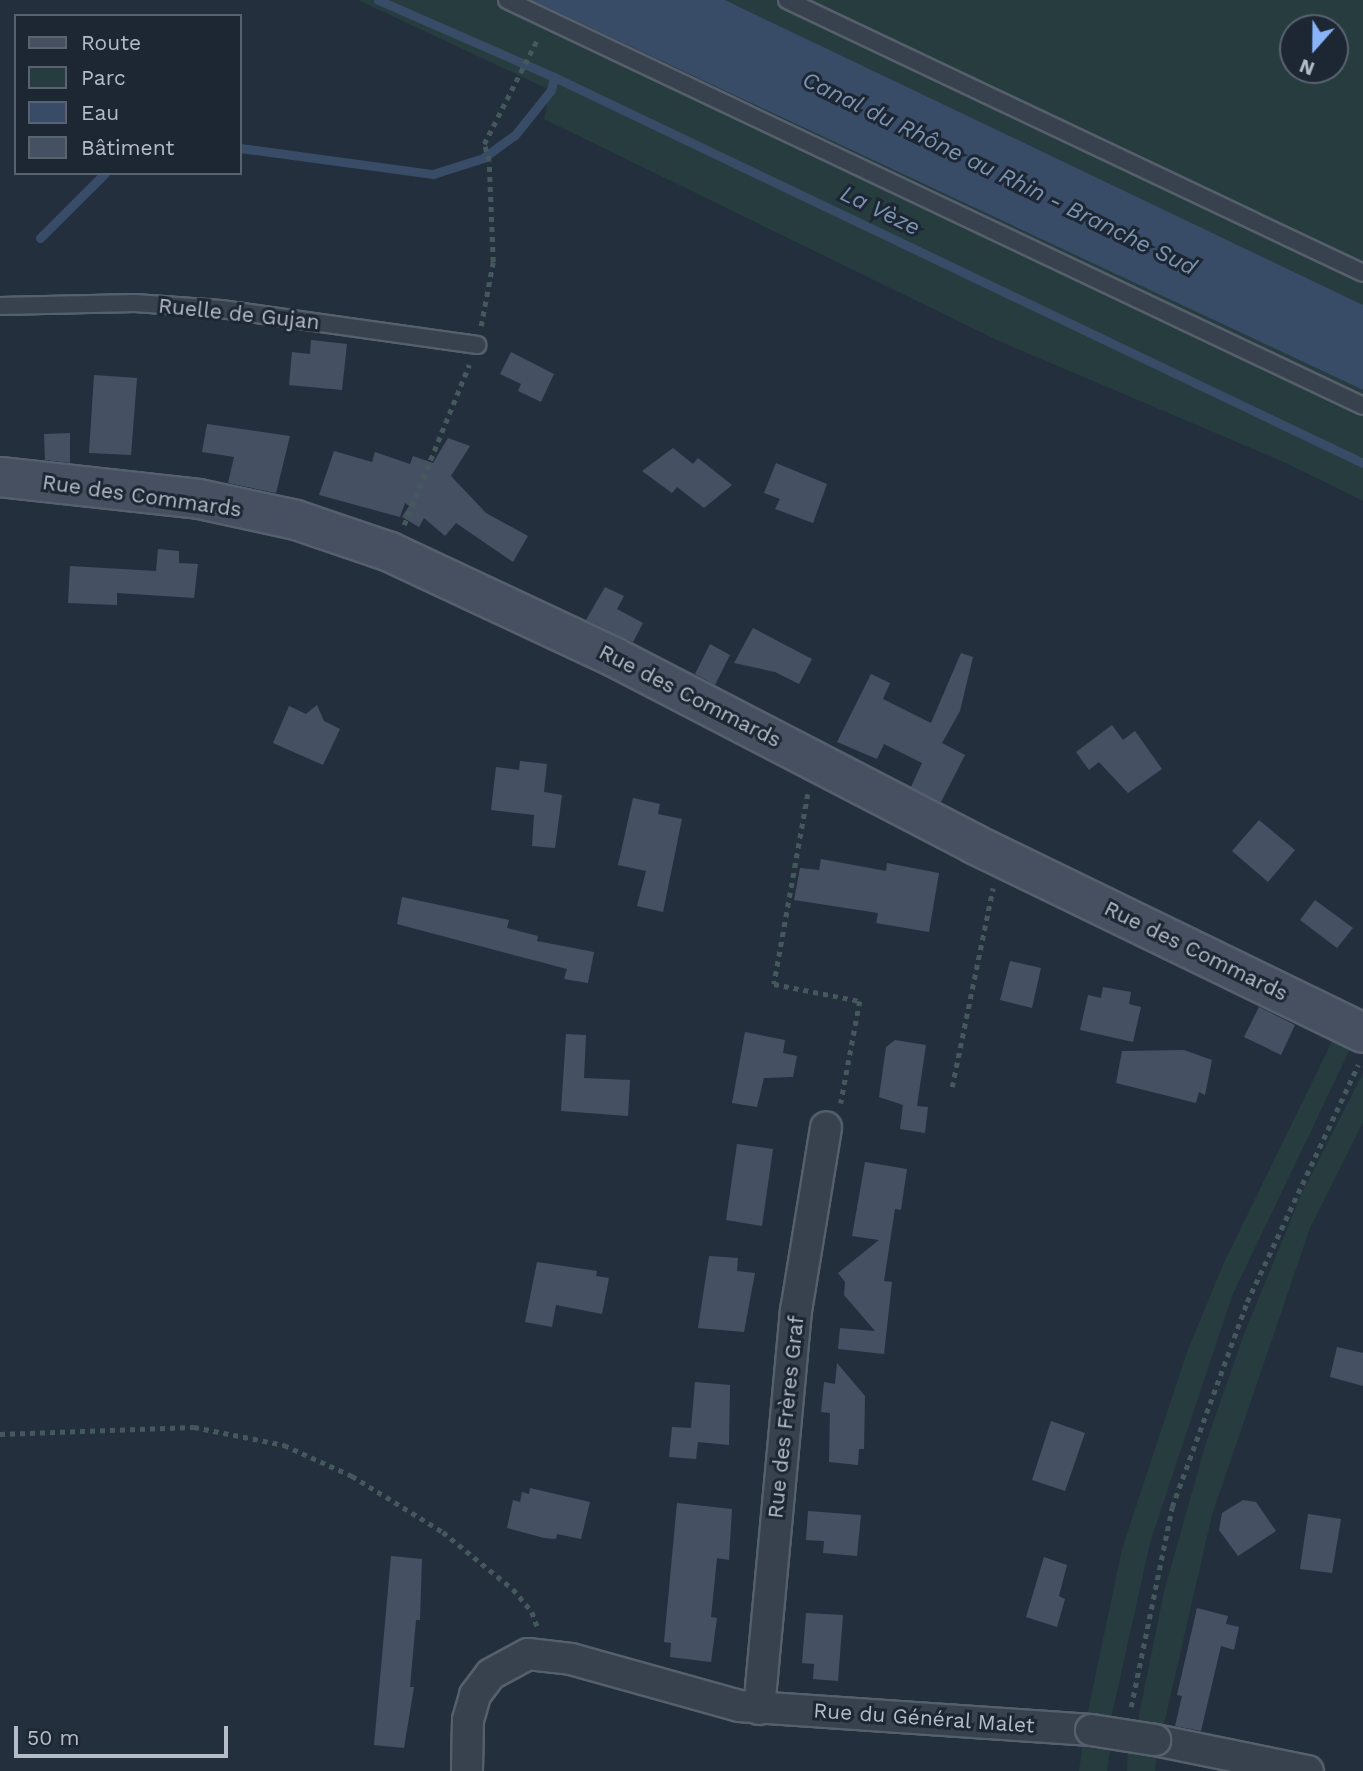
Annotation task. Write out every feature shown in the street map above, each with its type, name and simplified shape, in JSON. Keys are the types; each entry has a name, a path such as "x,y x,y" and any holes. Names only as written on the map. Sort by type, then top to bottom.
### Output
{"street":[{"name":"Rue des Commards","path":"0,477 199,499 296,520 394,555 614,657 1000,857 1353,1028"},
{"name":"Rue des Frères Graf","path":"759,1709 795,1322 826,1127"},
{"name":"Rue du Général Malet","path":"544,1654 759,1709 1091,1730 1308,1771"},
{"path":"467,1771 468,1720 475,1695 509,1660 544,1654"}],"lane":[{"path":"507,0 1363,406"},
{"path":"786,0 1363,272"},
{"name":"Ruelle de Gujan","path":"0,306 135,303 221,309 477,345"}],"path":[{"path":"394,555 477,345 493,262 489,161 484,144 528,59"},
{"path":"815,760 774,984 860,1001 841,1106 826,1127"},
{"path":"952,1087 1000,857"},
{"path":"1129,1719 1172,1507 1247,1302 1363,1055"},
{"path":"0,1433 194,1427 284,1445 399,1503 489,1566 532,1612 544,1654"}],"green space":[{"path":"358,0 532,0 1363,390 1363,501 1286,463 1001,342 544,119 550,90"},
{"path":"725,0 1363,0 1363,305"},
{"path":"1335,1035 1353,1043 1232,1296 1150,1543 1111,1719 1087,1716 1122,1549 1187,1352 1223,1265"},
{"path":"1363,1073 1363,1122 1310,1228 1212,1515 1162,1733 1136,1729 1164,1592 1205,1446 1244,1334 1301,1195"},
{"path":"1083,1742 1111,1744 1107,1771 1079,1771"},
{"path":"1128,1750 1157,1755 1155,1771 1127,1771"}],"water":[{"name":"Canal du Rhône au Rhin - Branche Sud","path":"532,0 725,0 1363,305 1363,390"}],"building":[{"path":"311,340 347,344 342,390 289,385 292,352 310,354"},
{"path":"511,352 554,374 541,402 518,391 521,384 500,374"},
{"path":"94,375 137,378 131,455 89,453"},
{"path":"207,424 290,436 276,493 228,483 234,457 202,452"},
{"path":"70,433 70,463 45,460 44,434"},
{"path":"448,438 470,446 451,476 486,513 528,536 513,562 456,523 445,536 424,518 419,527 402,517 409,506 405,503 400,517 319,495 334,451 372,462 375,452 410,464 413,456 433,463"},
{"path":"673,448 693,464 698,458 732,485 704,508 677,487 672,493 642,471"},
{"path":"776,463 827,484 813,523 775,509 780,499 764,493"},
{"path":"158,549 179,551 179,563 198,564 194,598 117,593 117,605 68,603 70,566 156,571"},
{"path":"605,587 624,596 617,609 643,623 633,642 586,620"},
{"path":"753,628 812,659 799,684 775,672 734,663"},
{"path":"710,644 730,655 715,685 695,674"},
{"path":"961,653 973,657 960,711 942,743 965,755 941,802 911,787 922,763 884,744 877,759 837,742 871,674 890,683 883,699 931,723"},
{"path":"317,705 324,721 340,729 323,765 273,743 289,706 306,714"},
{"path":"1112,725 1123,740 1135,731 1162,769 1128,793 1099,762 1089,770 1076,752"},
{"path":"520,761 547,764 544,792 562,795 555,848 532,846 534,815 491,810 496,767 519,770"},
{"path":"633,798 660,804 658,814 682,819 663,912 637,906 646,871 618,865"},
{"path":"1259,820 1295,850 1268,882 1232,851"},
{"path":"821,859 886,871 887,863 939,873 929,932 876,923 878,913 794,900 800,868 819,870"},
{"path":"402,897 509,920 507,928 538,936 537,941 594,952 588,983 564,979 567,969 397,924"},
{"path":"1315,900 1353,928 1337,948 1300,920"},
{"path":"1010,961 1041,968 1032,1008 1000,1000"},
{"path":"1103,987 1131,992 1129,1004 1141,1007 1133,1042 1080,1030 1088,995 1101,998"},
{"path":"1259,1007 1295,1025 1281,1055 1244,1037"},
{"path":"745,1032 785,1040 783,1053 797,1056 793,1077 764,1078 757,1107 732,1103"},
{"path":"566,1034 586,1035 584,1078 630,1080 628,1116 561,1111"},
{"path":"895,1040 926,1045 917,1106 928,1107 925,1133 900,1129 903,1105 879,1097 886,1047"},
{"path":"1184,1050 1212,1060 1205,1095 1199,1092 1196,1103 1116,1083 1122,1051"},
{"path":"737,1144 773,1149 762,1226 726,1220"},
{"path":"865,1162 907,1169 901,1210 895,1209 884,1281 892,1282 884,1354 838,1349 840,1328 875,1331 844,1295 845,1282 838,1273 879,1240 852,1236"},
{"path":"709,1256 738,1258 737,1271 755,1273 744,1332 698,1328"},
{"path":"537,1262 597,1271 596,1276 609,1278 602,1314 556,1305 552,1327 525,1322"},
{"path":"1337,1347 1363,1353 1363,1386 1330,1377"},
{"path":"837,1363 865,1396 864,1449 859,1449 858,1465 829,1462 830,1413 821,1412 824,1382 835,1384"},
{"path":"695,1382 730,1385 729,1445 698,1442 696,1459 669,1457 672,1427 691,1428"},
{"path":"1051,1421 1085,1433 1065,1491 1032,1480"},
{"path":"530,1488 590,1502 581,1539 557,1534 556,1539 544,1538 507,1528 513,1500 520,1502 522,1492 529,1494"},
{"path":"1243,1500 1256,1502 1276,1531 1238,1556 1219,1530 1222,1513"},
{"path":"677,1503 732,1509 729,1560 717,1558 711,1617 717,1618 711,1662 670,1657 671,1643 664,1642"},
{"path":"808,1511 861,1515 857,1556 823,1553 824,1541 806,1540"},
{"path":"1308,1514 1341,1519 1332,1573 1300,1569"},
{"path":"391,1556 422,1559 420,1620 416,1620 410,1687 414,1687 404,1748 374,1745"},
{"path":"1044,1557 1067,1565 1059,1596 1065,1599 1057,1627 1026,1617"},
{"path":"1197,1608 1228,1616 1226,1624 1239,1627 1234,1650 1221,1646 1201,1731 1175,1726 1182,1696 1177,1695"},
{"path":"806,1613 843,1615 838,1681 813,1679 814,1664 802,1663"}],"waterway":[{"name":"La Vèze","path":"378,0 554,77 1363,463"},
{"path":"242,148 433,174 483,158 515,135 551,90 554,77"},
{"path":"40,238 103,175"}]}
